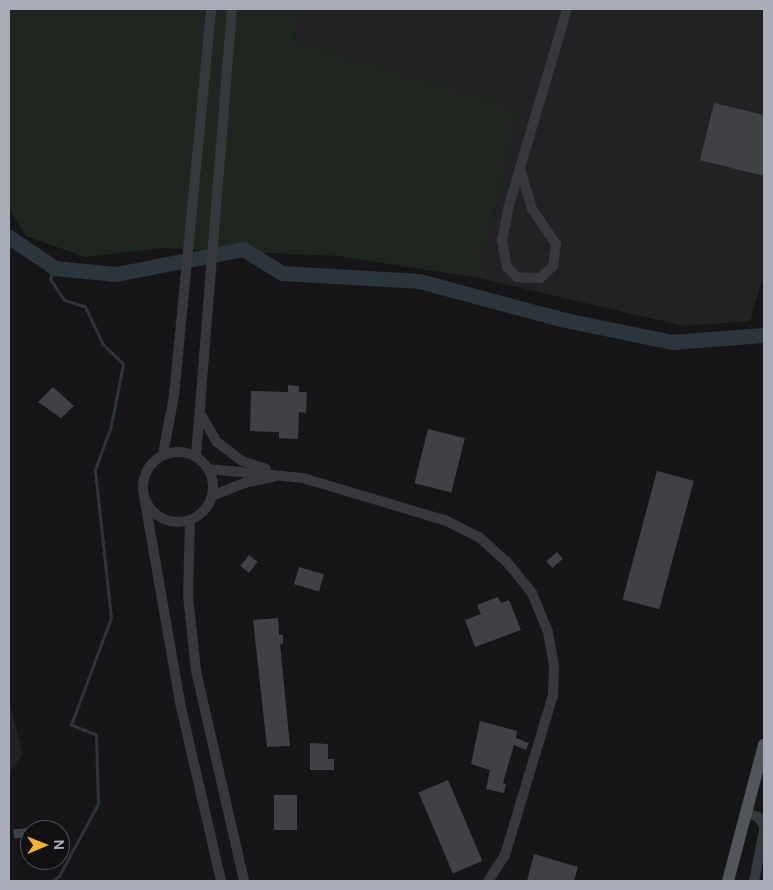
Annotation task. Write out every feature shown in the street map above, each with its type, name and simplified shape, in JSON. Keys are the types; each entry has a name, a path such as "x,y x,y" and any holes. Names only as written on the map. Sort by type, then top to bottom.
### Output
{"main road":[{"path":"728,881 764,745"}],"street":[{"path":"211,9 174,396 163,454 144,476 144,496 180,703 221,881"},
{"path":"196,456 232,9"},
{"path":"520,168 532,209 556,244 553,266 540,278 517,277 507,267 502,241 520,168 567,9"},
{"path":"200,412 217,442 242,460 284,475 447,521 479,537 507,562 532,593 548,632 554,666 553,695 506,856 488,881"},
{"path":"144,496 162,518 178,522 190,520 208,506 212,496 208,469 196,456 180,452 163,454"},
{"path":"208,469 284,475"},
{"path":"212,496 244,483 284,475"},
{"path":"190,520 188,595 196,671 244,881"},
{"path":"746,812 758,817 764,826"},
{"path":"754,881 764,830"}],"shaded area":[{"path":"9,9 304,9 293,39 521,108 478,278 339,256 162,248 85,257 26,236 9,208"},
{"path":"304,9 764,9 764,273 750,321 684,326 478,278 521,108 293,39"},
{"path":"9,701 23,754 9,773"}],"building":[{"path":"714,103 764,115 764,176 700,160"},
{"path":"288,385 299,386 299,392 307,392 306,413 299,412 298,439 279,438 279,432 250,431 251,391 288,392"},
{"path":"53,387 74,406 61,418 38,402"},
{"path":"428,429 465,438 451,493 414,483"},
{"path":"657,471 694,481 659,609 623,599"},
{"path":"557,552 563,559 552,568 546,561"},
{"path":"249,555 258,562 249,573 240,566"},
{"path":"299,567 324,574 319,591 294,584"},
{"path":"498,597 501,603 509,600 521,630 475,647 465,620 481,614 477,605"},
{"path":"278,618 279,635 283,635 283,644 280,644 290,746 267,747 253,620"},
{"path":"480,721 517,731 516,738 529,743 526,750 514,745 503,783 506,784 504,793 486,789 490,770 471,764"},
{"path":"310,743 328,744 328,759 334,759 334,770 310,770"},
{"path":"448,780 482,861 453,874 419,793"},
{"path":"274,795 297,795 297,830 274,830"},
{"path":"20,829 20,838 14,839 13,830"},
{"path":"534,854 578,867 574,881 527,881"}],"waterway":[{"path":"9,237 55,268 116,274 243,249 282,273 419,281 565,320 672,342 764,335"},
{"path":"52,881 59,876 98,804 96,735 71,725 111,618 95,470 111,426 123,364 103,345 85,307 64,300 50,279 55,268"}]}
